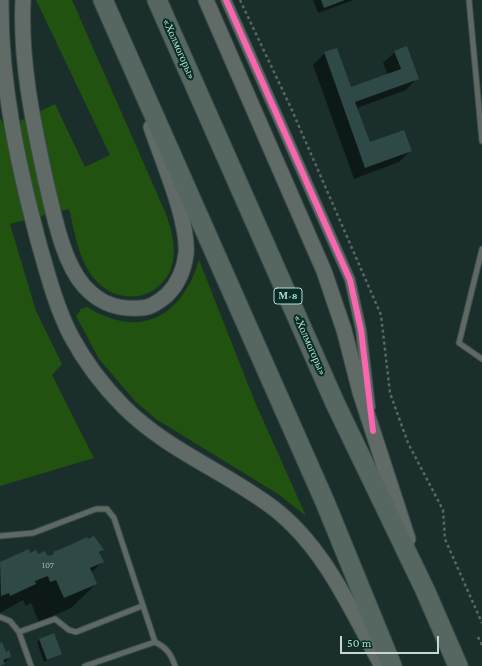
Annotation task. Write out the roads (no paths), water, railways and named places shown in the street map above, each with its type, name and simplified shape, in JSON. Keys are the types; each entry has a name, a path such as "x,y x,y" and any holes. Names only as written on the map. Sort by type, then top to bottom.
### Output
{"highway":[{"path":"103,0 325,502 392,666"},
{"name":"«Холмогоры»","path":"157,0 335,403 425,590 458,666"}],"main road":[{"path":"1,0 3,71 11,125 32,218 59,309 71,335 89,365 106,387 146,426 175,447 256,496 291,523 319,555 382,666"},
{"path":"23,0 22,18 25,68 33,121 53,213 71,265 84,286 95,297 109,306 126,309 144,308 161,300 173,288 181,274 186,254 185,234 179,210 123,44"},
{"path":"206,0 324,271 344,330 360,392 425,590"}],"street":[{"path":"226,0 350,280 361,330 373,431"}],"lane":[{"path":"469,0 482,141"},
{"path":"482,249 459,343 482,359"},
{"path":"0,536 34,533 96,509 106,509 114,518 155,642 164,647 172,656 175,666"},
{"path":"19,632 56,619 69,630 76,632 142,606"},
{"path":"0,617 10,621 19,632 31,666"},
{"path":"85,666 155,642"}]}
